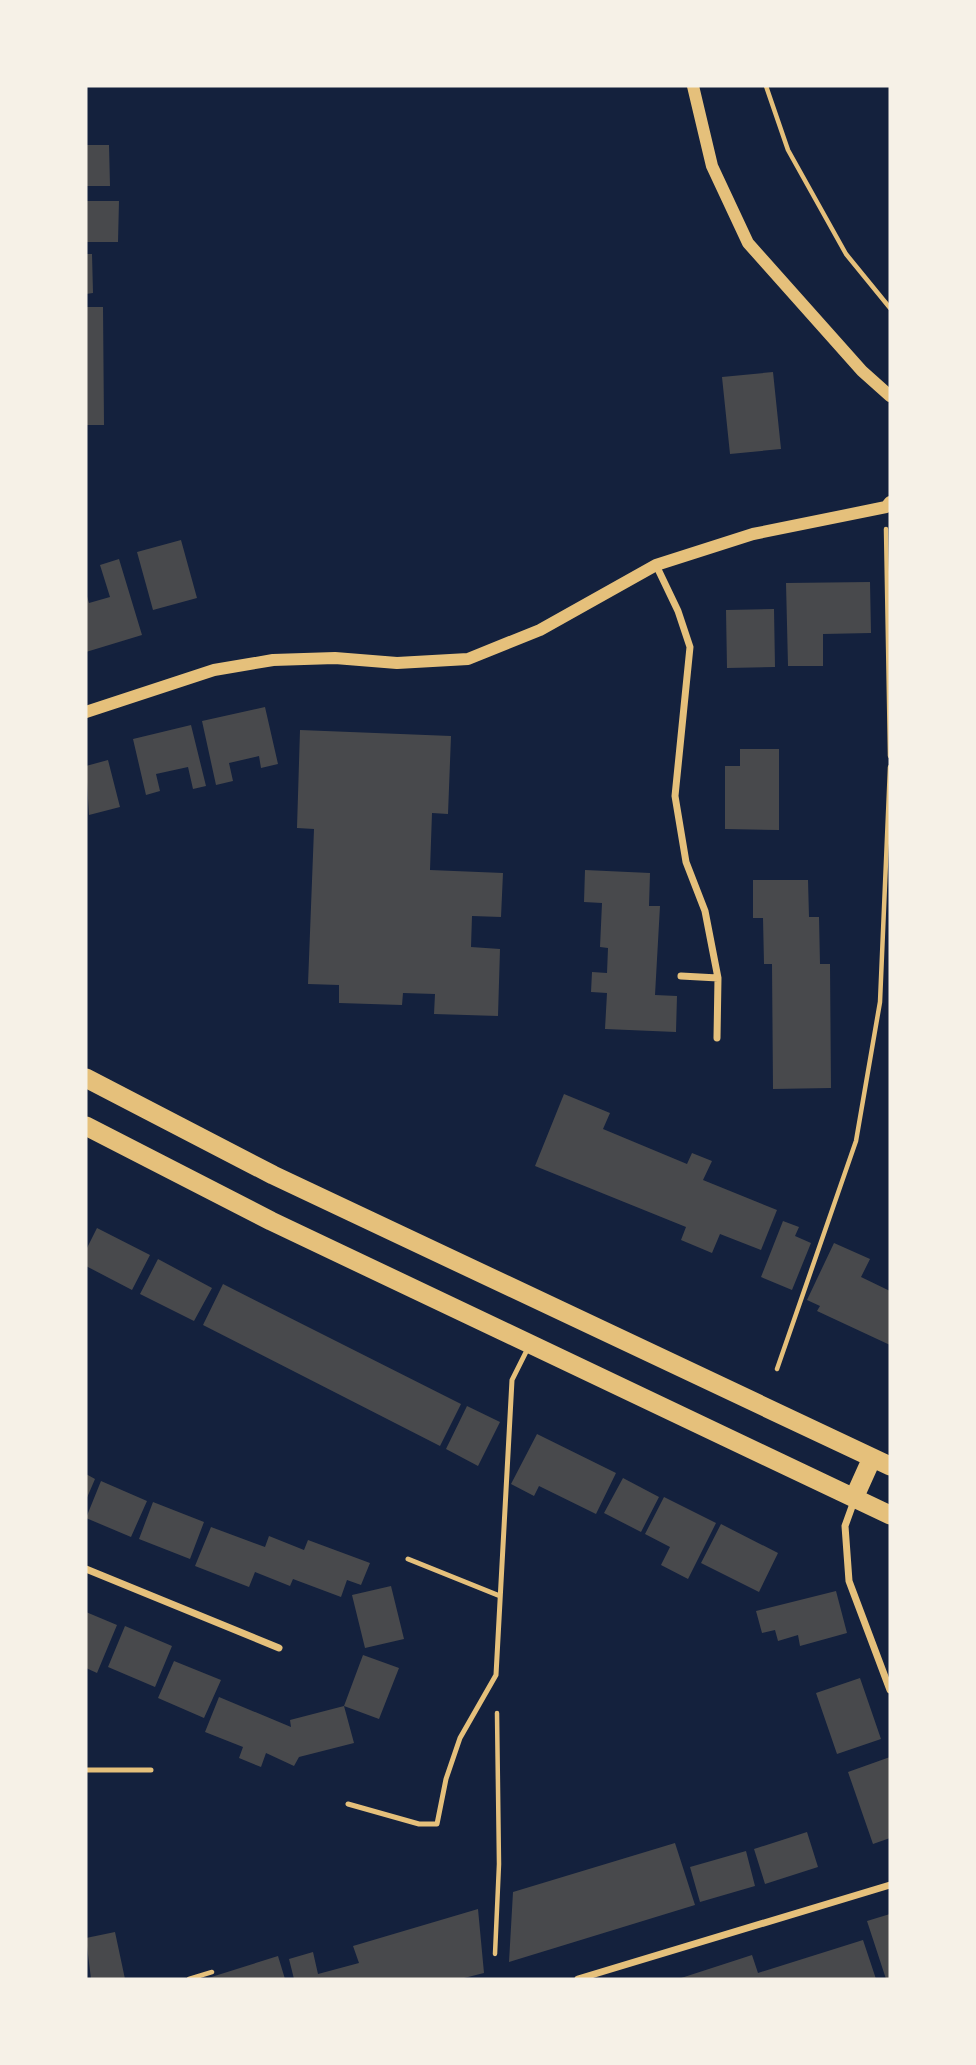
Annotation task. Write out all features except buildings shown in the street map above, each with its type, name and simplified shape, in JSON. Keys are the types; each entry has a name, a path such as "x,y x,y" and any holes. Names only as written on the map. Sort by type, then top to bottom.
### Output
{"highway":[{"path":"86,1078 273,1175 881,1462 854,1498"},
{"path":"86,1126 271,1221 890,1516"}],"street":[{"path":"693,86 712,166 748,243 862,371 890,396"},
{"path":"86,712 214,670 272,660 335,658 397,663 468,659 540,630 656,565 753,534 888,505"},
{"path":"656,565 678,611 690,647 675,796 687,862 705,911 718,978 717,1038"},
{"path":"681,976 718,978"},
{"path":"854,1498 845,1526 849,1581 890,1690"},
{"path":"86,1569 279,1648"},
{"path":"578,1979 890,1885"}],"lane":[{"path":"348,1804 419,1824 437,1824 446,1779 460,1738 496,1675 512,1380 530,1344"},
{"path":"408,1559 500,1597"},
{"path":"86,1770 152,1770"}],"path":[{"path":"766,86 788,150 846,254 890,308"},
{"path":"888,505 890,756"},
{"path":"777,1369 856,1141 880,1002 890,767"},
{"path":"495,1954 499,1864 496,1675"},
{"path":"189,1979 212,1972"}]}
